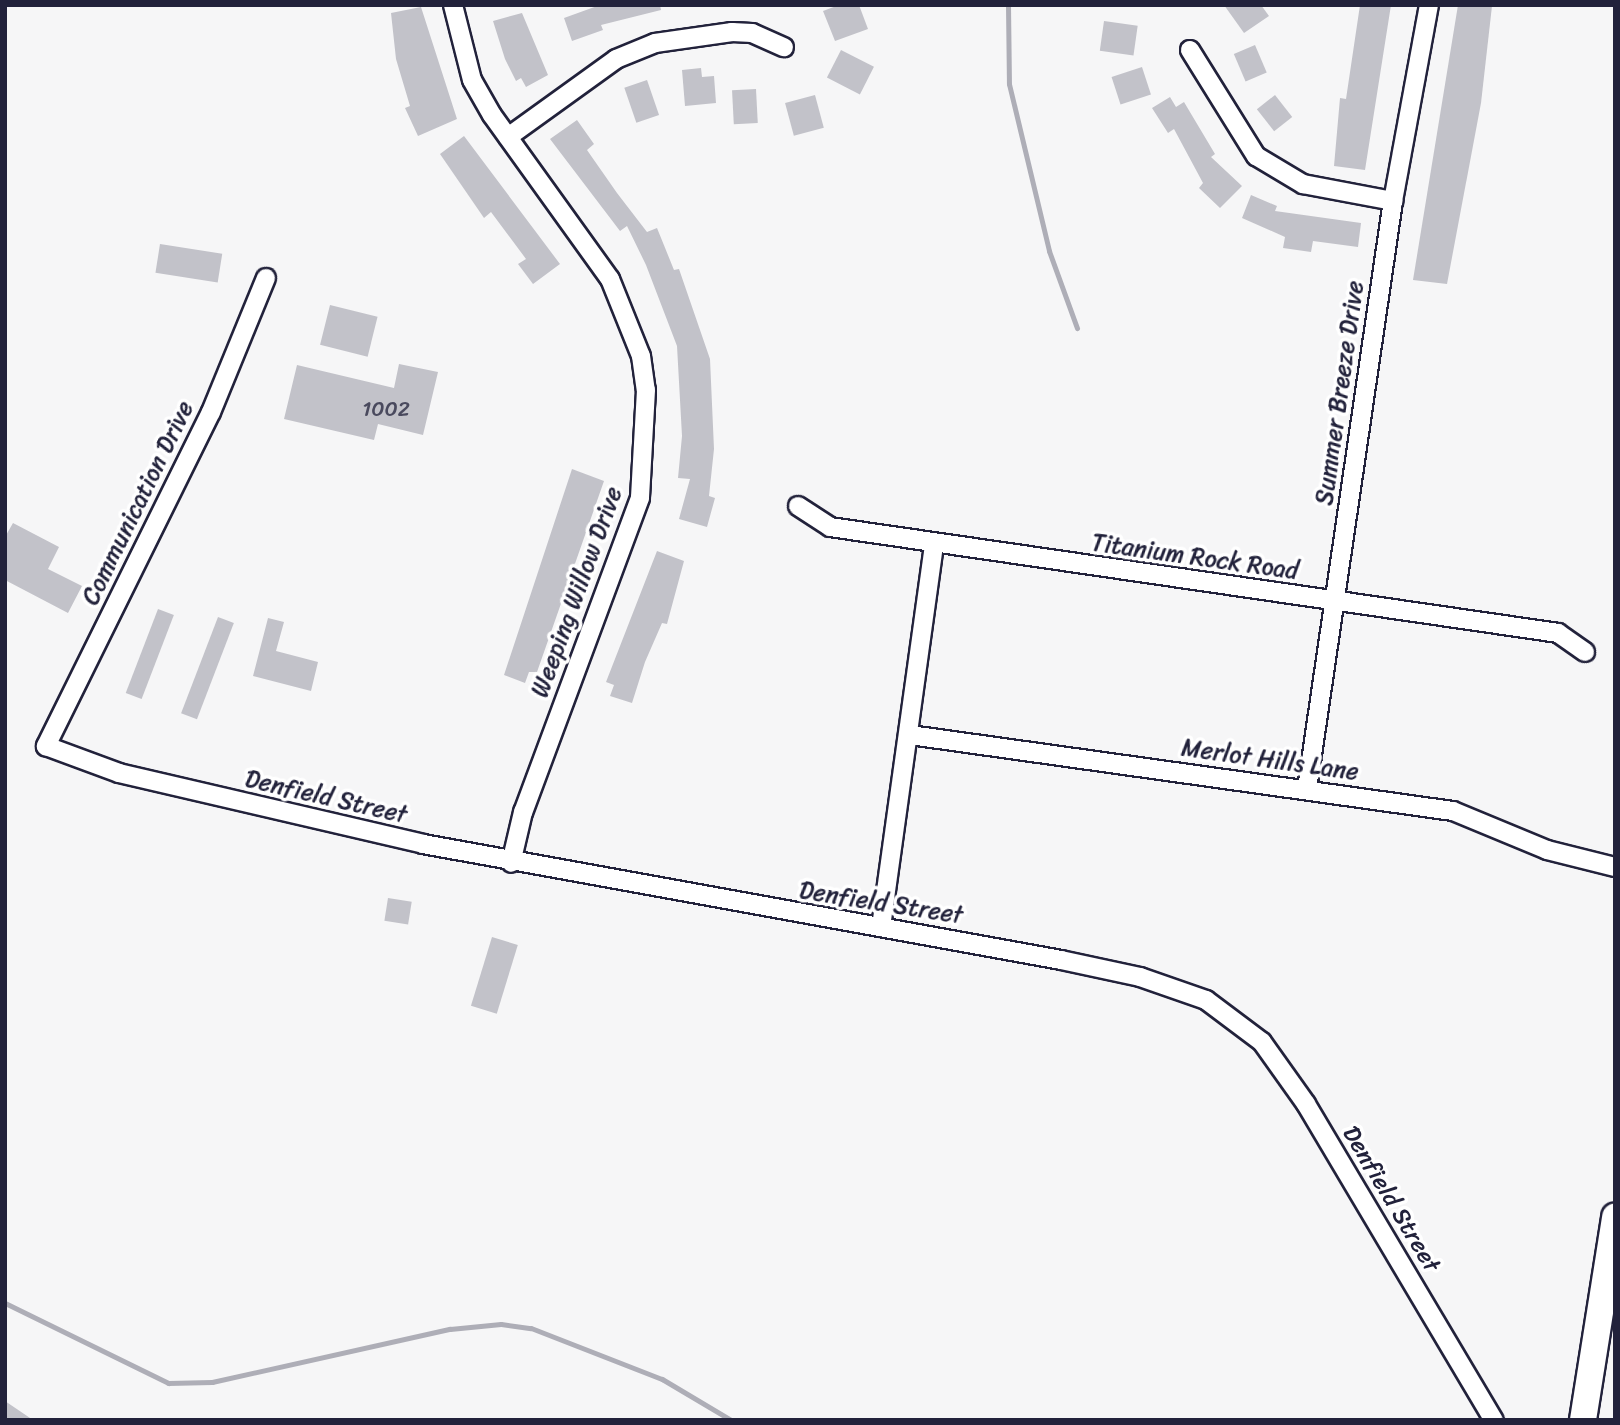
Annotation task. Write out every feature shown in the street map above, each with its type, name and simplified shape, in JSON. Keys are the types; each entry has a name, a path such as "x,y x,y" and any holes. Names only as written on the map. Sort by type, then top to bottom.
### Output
{"street":[{"name":"Weeping Willow Drive","path":"453,5 472,80 508,137 610,279 641,356 648,423 640,498 523,812 511,863"},
{"name":"Summer Breeze Drive","path":"1307,789 1393,201 1429,5"},
{"path":"508,137 616,59 655,43 732,32 752,33 784,47"},
{"path":"1190,50 1256,156 1303,184 1393,201"},
{"name":"Communication Drive","path":"46,746 211,412 266,278"},
{"name":"Titanium Rock Road","path":"798,506 830,527 1558,633 1585,652"},
{"path":"881,927 910,735 934,544"},
{"name":"Merlot Hills Lane","path":"910,735 1453,811 1547,850 1615,867"},
{"name":"Denfield Street","path":"46,746 132,776 511,863 881,927 1140,977 1206,1000 1242,1024 1306,1104 1494,1420"},
{"path":"1583,1420 1615,1217"}],"building":[{"path":"600,5 660,5 661,10 601,25 603,30 572,41 564,18"},
{"path":"839,5 859,5 868,29 835,41 823,11"},
{"path":"1224,5 1261,5 1269,16 1244,33"},
{"path":"1360,5 1391,5 1365,170 1334,166 1340,98 1346,99"},
{"path":"1458,5 1492,6 1481,103 1447,284 1413,280"},
{"path":"421,7 457,119 418,136 405,108 410,106 396,59 391,13"},
{"path":"522,13 548,75 526,87 521,78 516,81 505,59 493,21"},
{"path":"1104,21 1138,26 1133,55 1100,51"},
{"path":"1255,45 1267,73 1246,82 1234,54"},
{"path":"841,50 874,67 860,94 827,78"},
{"path":"1142,67 1151,95 1121,104 1112,77"},
{"path":"701,68 702,77 714,76 716,103 685,106 682,70"},
{"path":"647,80 659,115 636,123 624,88"},
{"path":"756,89 758,123 734,124 732,90"},
{"path":"815,95 824,128 794,136 785,103"},
{"path":"1275,95 1292,117 1274,131 1257,109"},
{"path":"1170,97 1176,107 1184,102 1215,154 1211,157 1242,186 1220,208 1199,188 1203,183 1174,129 1168,133 1152,108"},
{"path":"577,120 594,144 587,150 617,193 647,232 657,228 674,270 679,269 710,359 714,449 709,496 715,498 707,527 679,519 690,479 678,478 682,436 677,346 646,265 627,226 620,231 550,139"},
{"path":"464,136 560,264 533,284 518,264 526,259 491,212 484,218 440,154"},
{"path":"1251,195 1277,206 1275,211 1361,223 1358,247 1313,241 1311,252 1283,248 1285,237 1242,218"},
{"path":"160,244 222,254 218,282 155,273"},
{"path":"330,305 378,317 368,357 320,345"},
{"path":"399,364 438,372 423,435 378,424 374,440 284,419 297,365 394,388"},
{"path":"572,469 604,481 537,672 529,672 525,683 504,675"},
{"path":"13,523 59,547 48,569 82,586 68,613 5,580 5,537"},
{"path":"657,551 684,561 667,624 662,623 645,662 632,703 610,696 614,685 606,682"},
{"path":"158,609 174,615 142,699 126,693"},
{"path":"218,617 234,623 197,719 181,713"},
{"path":"268,618 284,622 276,651 318,662 311,691 253,676"},
{"path":"388,898 412,902 408,924 384,921"},
{"path":"492,937 518,945 497,1014 471,1006"},
{"path":"5,1401 33,1420 5,1420"}],"waterway":[{"path":"1008,5 1009,84 1049,251 1077,328"},
{"path":"5,1303 168,1383 212,1382 450,1329 501,1324 531,1328 662,1379 731,1420"}]}
